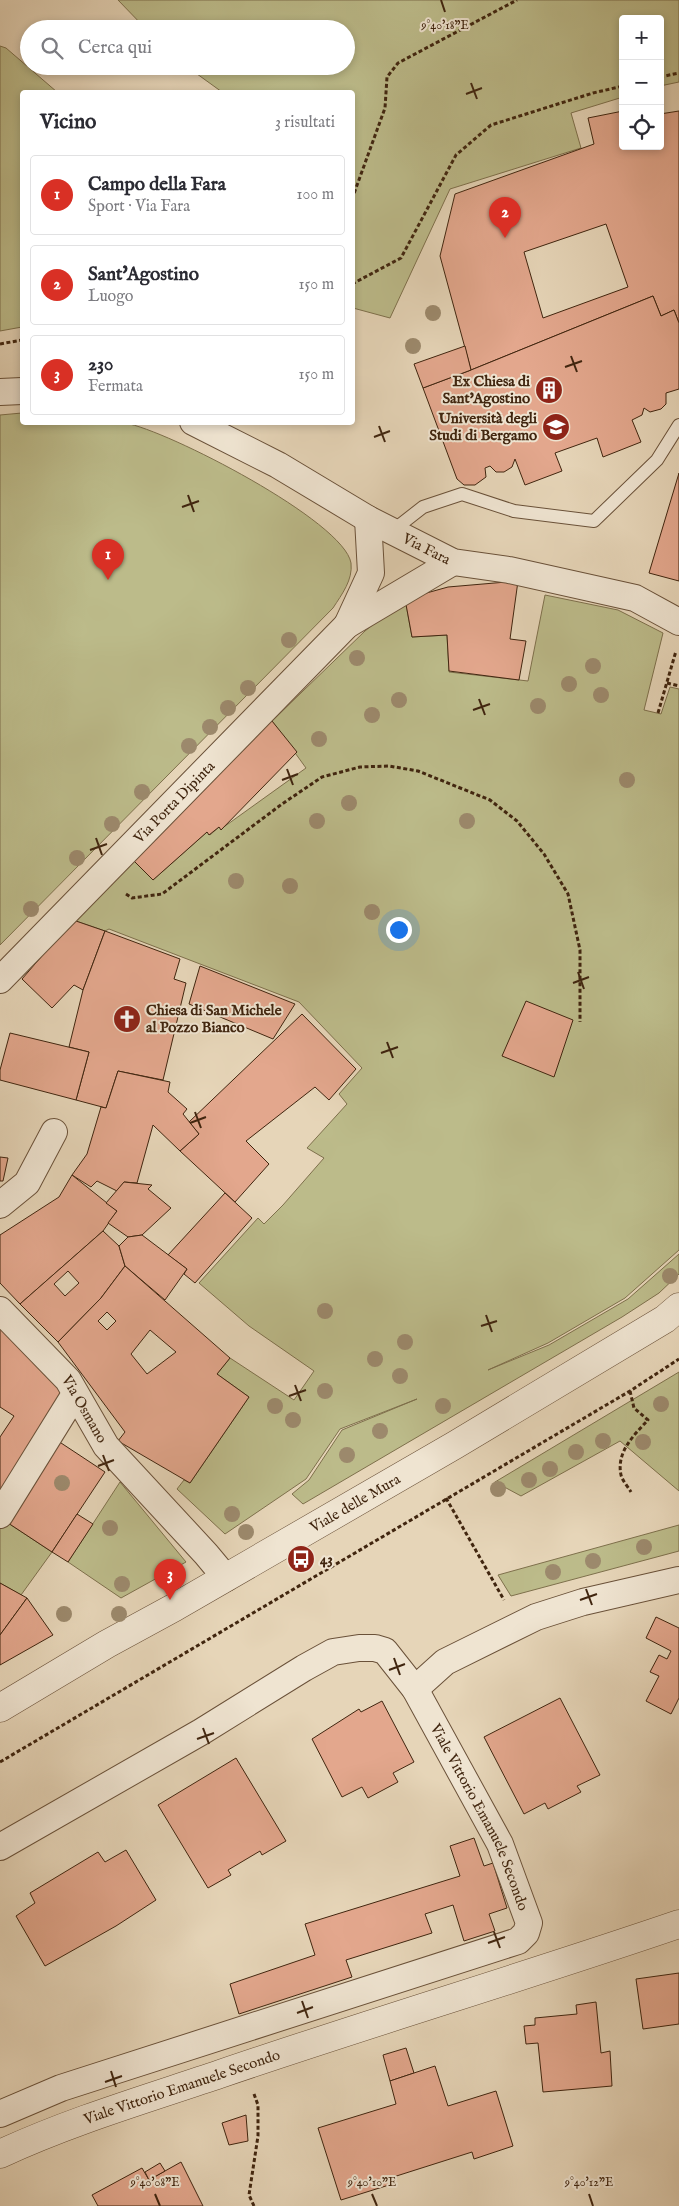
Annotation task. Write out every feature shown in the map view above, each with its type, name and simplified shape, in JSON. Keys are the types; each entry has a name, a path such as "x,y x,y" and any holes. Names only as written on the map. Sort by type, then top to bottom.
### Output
{"street":[{"path":"0,392 20,391"},
{"name":"Via Fara","path":"199,425 278,465 391,532 453,562 509,570 635,598 679,622"},
{"name":"Via Porta Dipinta","path":"347,625 371,573 368,519"},
{"name":"Via Porta Dipinta","path":"0,980 347,625 453,562"},
{"path":"0,1205 27,1183 54,1132"},
{"name":"Viale delle Mura","path":"0,1708 107,1644 226,1578 497,1420 665,1319 679,1307"},
{"name":"Via Osmano","path":"0,1310 68,1380 106,1446 226,1578"},
{"path":"0,1516 75,1394"},
{"path":"415,1689 445,1662 536,1617 583,1602 679,1580"},
{"name":"Viale Vittorio Emanuele Secondo","path":"0,1847 201,1732 333,1652 359,1648 380,1649 415,1689 500,1844 529,1923 526,1933 518,1941 61,2088 0,2114"},
{"name":"Viale Vittorio Emanuele Secondo","path":"0,2154 51,2131 273,2056 553,1968 679,1924"}],"lane":[{"path":"391,532 423,507 462,494 514,511 594,521 657,460 679,424"}],"path":[{"path":"355,191 385,108 387,77 398,63 517,0"},
{"path":"664,76 679,73"},
{"path":"355,282 401,258 456,154 490,125 593,93 619,87"},
{"path":"0,344 20,340"},
{"path":"658,713 676,650"},
{"path":"667,683 679,686"},
{"path":"101,877 132,898 162,894 282,804 322,777 360,767 389,766 418,771 490,800 517,821 544,854 568,894 580,950 580,1022"},
{"path":"0,1762 630,1391 679,1359"},
{"path":"630,1391 634,1408 648,1420 628,1441 625,1448 621,1475 631,1492"},
{"path":"446,1498 506,1604"},
{"path":"253,2090 258,2105 258,2136 249,2195 254,2206"}],"shaded area":[{"path":"118,0 679,0 679,82 664,85 664,15 619,15 619,98 571,113 581,148 450,189 390,318 355,309 355,90 219,90 198,75 355,75 355,20 137,20"},
{"path":"0,46 6,48 20,60 20,75 37,75 55,90 20,90 20,327 0,331"},
{"path":"20,413 20,425 132,425 177,442 251,480 319,524 341,545 351,563 351,569 346,587 333,608 0,945 0,415"},
{"path":"545,595 618,610 663,633 644,710 661,714 670,687 679,689 679,1250 625,1298 548,1343 488,1370 549,1345 628,1299 679,1254 679,1274 659,1293 622,1317 303,1504 292,1494 309,1480 342,1430 417,1399 340,1429 306,1479 225,1534 177,1489 184,1480 190,1483 249,1397 217,1374 230,1358 294,1400 314,1371 249,1326 199,1283 258,1218 264,1224 283,1205 324,1158 307,1148 347,1104 339,1094 362,1068 299,1002 109,929 105,931 73,920 133,860 153,880 207,832 210,835 219,827 221,829 306,768 272,721 365,631 405,599 412,637 447,635 449,672 528,681"},
{"path":"679,1372 679,1491 620,1441 521,1496 495,1482"},
{"path":"120,1482 186,1562 121,1598 68,1562"},
{"path":"2,1519 52,1552 21,1595 0,1583 0,1522"},
{"path":"679,1525 679,1551 511,1596 498,1575"}],"building":[{"path":"679,111 679,323 674,310 661,316 653,296 471,370 440,256 455,194 594,144 588,118 619,112 619,150 664,150 664,113","holes":["606,224 628,287 543,318 524,252"]},
{"name":"Ex Chiesa di Sant'Agostino","path":"653,296 661,316 674,310 679,323 679,389 666,393 666,404 661,409 650,412 644,408 642,415 632,420 641,442 603,457 597,438 555,453 562,471 525,485 515,459 512,467 504,472 496,472 490,466 485,468 486,477 475,485 464,485 457,479 423,388"},
{"path":"465,346 471,370 423,388 414,364"},
{"path":"679,473 679,581 649,573"},
{"path":"518,581 510,639 526,641 519,680 449,671 447,635 412,637 405,599 448,587"},
{"path":"272,721 297,752 221,830 219,827 209,835 207,832 153,880 133,860"},
{"path":"73,920 105,931 83,990 74,985 52,1008 22,979"},
{"name":"Chiesa di San Michele al Pozzo Bianco","path":"105,931 180,959 174,979 186,983 163,1080 118,1071 106,1108 76,1100 89,1052 69,1047 83,990"},
{"path":"200,966 295,1004 273,1039 189,1004"},
{"path":"526,1001 573,1020 554,1077 502,1056"},
{"path":"302,1014 356,1069 329,1100 315,1087 246,1141 269,1164 235,1202 180,1151 199,1134 189,1122"},
{"path":"10,1033 89,1052 76,1100 0,1080 0,1070"},
{"path":"118,1071 170,1082 168,1092 187,1109 183,1114 199,1134 180,1151 153,1125 137,1183 124,1182 117,1191 97,1181 91,1187 72,1175 87,1154 101,1107 106,1108"},
{"path":"0,1157 8,1158 3,1181 0,1181"},
{"path":"72,1175 117,1211 103,1231 20,1304 0,1283 0,1235 59,1197"},
{"path":"124,1182 152,1185 148,1189 171,1208 142,1235 128,1237 108,1223 117,1211 106,1203"},
{"path":"225,1193 252,1218 195,1283 184,1274 187,1269 168,1255"},
{"path":"103,1231 119,1246 125,1266 101,1298 58,1342 20,1304","holes":["68,1271 79,1283 65,1296 54,1284"]},
{"path":"142,1235 187,1269 165,1300 125,1266 119,1246 128,1237"},
{"path":"125,1266 230,1358 217,1374 249,1397 190,1483 118,1441 125,1432 58,1342 101,1298","holes":["107,1312 116,1321 107,1330 98,1321","150,1330 176,1352 147,1374 131,1354"]},
{"path":"0,1323 71,1392 0,1506 0,1437 14,1416 0,1407"},
{"path":"55,1439 105,1472 52,1552 2,1519"},
{"path":"77,1514 93,1524 68,1562 52,1552"},
{"path":"0,1583 27,1598 0,1635"},
{"path":"27,1598 53,1635 0,1665 0,1635"},
{"path":"656,1617 679,1628 679,1698 671,1714 646,1701 659,1676 650,1672 659,1655 667,1659 671,1651 646,1638"},
{"path":"560,1698 600,1775 577,1786 581,1792 548,1809 545,1803 524,1814 484,1737"},
{"path":"382,1701 414,1762 393,1773 398,1782 368,1798 362,1787 342,1797 312,1739 359,1709 361,1712"},
{"path":"236,1758 286,1841 262,1855 260,1851 228,1870 231,1875 208,1888 158,1805"},
{"path":"474,1838 484,1866 493,1863 507,1908 489,1914 495,1931 464,1941 453,1905 425,1914 432,1933 346,1960 352,1977 239,2014 230,1984 315,1955 305,1924 460,1876 450,1846"},
{"path":"126,1850 156,1900 116,1926 45,1966 16,1916 35,1903 30,1893 98,1852 105,1862"},
{"path":"679,1973 679,2024 643,2029 636,1979"},
{"path":"596,2002 601,2053 610,2051 612,2086 543,2092 538,2043 526,2044 524,2026 535,2025 535,2018 577,2014 576,2005"},
{"path":"406,2048 414,2073 390,2081 383,2055"},
{"path":"435,2066 448,2106 496,2091 513,2146 474,2159 472,2152 387,2179 389,2185 341,2200 318,2128 396,2104 390,2081"},
{"path":"246,2115 248,2141 229,2145 222,2123"},
{"path":"181,2162 203,2206 98,2206 92,2195 142,2168 149,2180"},
{"path":"160,2163 165,2171 149,2180 145,2172"}],"place":[{"name":"Sant'Agostino","path":"505,238"},
{"name":"Ex Chiesa di Sant'Agostino","path":"549,390"},
{"name":"Università degli Studi di Bergamo","path":"556,427"},
{"name":"Campo della Fara","path":"108,580"},
{"name":"Chiesa di San Michele al Pozzo Bianco","path":"127,1019"},
{"name":"43","path":"301,1559"},
{"name":"230","path":"170,1600"}]}
